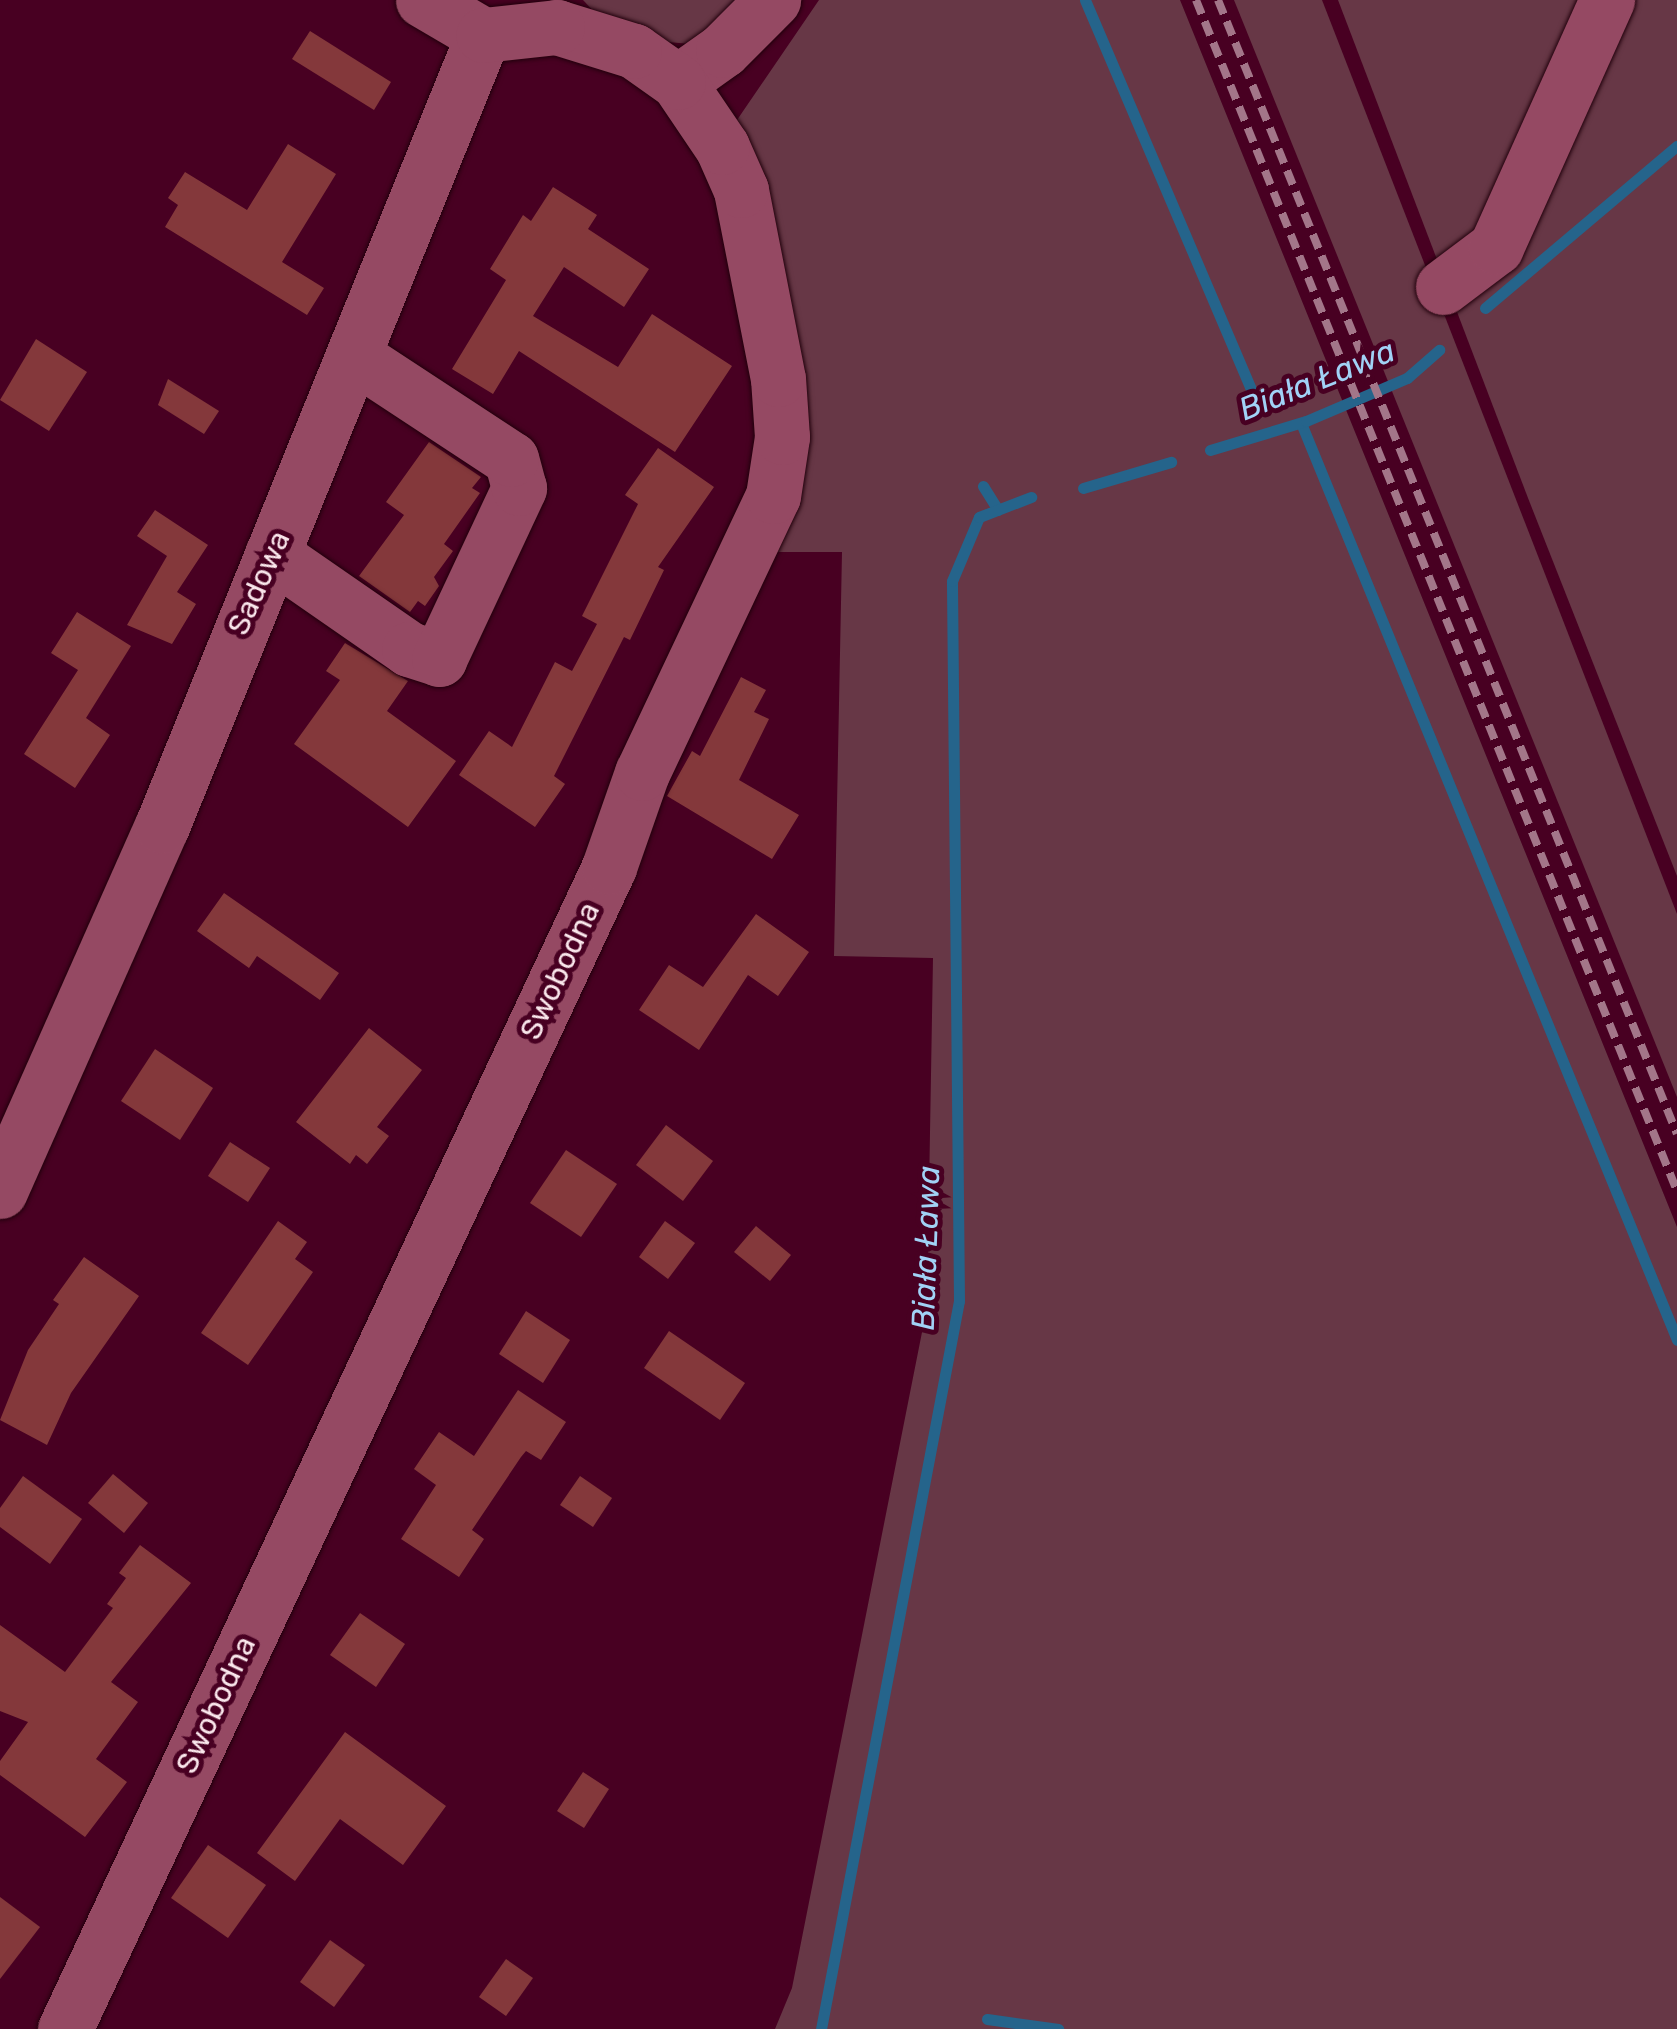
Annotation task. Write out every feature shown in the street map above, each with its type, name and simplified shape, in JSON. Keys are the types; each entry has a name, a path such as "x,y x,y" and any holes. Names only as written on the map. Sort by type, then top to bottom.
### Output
{"street":[{"path":"424,0 483,35"},
{"path":"678,82 723,50 773,0"},
{"path":"1442,287 1496,248 1606,0"},
{"name":"Swobodna","path":"66,2029 768,513 780,458 781,400 741,190 678,82 634,51 572,30 541,26 483,35"},
{"name":"Sadowa","path":"0,1191 156,840 356,356 483,35"},
{"path":"272,554 409,649 440,658 519,488 511,459 356,356"}],"shaded area":[{"path":"583,0 752,0 702,45 656,41 596,14"},
{"path":"819,0 1180,0 1677,1227 1677,2029 775,2029 792,1988 927,1307 933,958 834,956 842,552 777,552 755,188 737,120"},
{"path":"1234,0 1322,0 1677,914 1677,1097"},
{"path":"1338,0 1677,0 1677,876 1528,498"}],"building":[{"path":"310,31 391,82 374,110 292,59"},
{"path":"288,144 336,174 282,262 324,288 307,315 165,227 178,205 168,198 185,172 247,210"},
{"path":"553,187 597,215 588,229 649,269 624,307 564,267 533,316 618,367 652,314 732,366 675,452 519,351 493,394 452,369 506,280 490,269 523,215 531,221"},
{"path":"36,339 87,372 49,431 0,400"},
{"path":"168,379 219,411 204,434 158,405"},
{"path":"429,442 481,477 472,488 480,493 444,544 453,551 434,577 439,586 425,606 418,601 410,612 359,576 404,515 386,502"},
{"path":"658,448 714,487 658,567 664,570 630,640 624,637 554,776 565,784 535,827 459,775 489,731 512,747 555,662 572,671 597,624 582,616 638,504 625,495"},
{"path":"155,510 208,545 177,592 196,604 172,644 127,625 167,556 137,536"},
{"path":"77,612 131,646 86,718 110,735 75,788 24,754 78,670 51,653"},
{"path":"345,643 408,681 387,711 456,761 408,827 294,744 340,680 326,671"},
{"path":"741,677 766,690 754,712 769,719 739,780 799,815 772,859 667,796 692,751 700,756"},
{"path":"224,893 339,973 320,1000 257,956 249,968 197,931"},
{"path":"756,914 809,952 778,996 748,975 699,1050 639,1010 669,965 703,987"},
{"path":"369,1028 422,1070 377,1127 389,1136 367,1164 356,1155 350,1164 296,1122"},
{"path":"155,1049 213,1088 180,1140 121,1101"},
{"path":"666,1125 713,1161 683,1201 636,1165"},
{"path":"230,1142 270,1168 248,1202 208,1176"},
{"path":"566,1150 617,1184 581,1237 530,1203"},
{"path":"278,1221 307,1242 295,1259 313,1272 248,1365 201,1333"},
{"path":"665,1221 695,1243 668,1279 639,1257"},
{"path":"756,1226 791,1255 770,1281 734,1252"},
{"path":"84,1257 139,1296 71,1393 47,1445 0,1420 28,1350 59,1304 53,1300"},
{"path":"526,1311 570,1340 543,1383 499,1354"},
{"path":"669,1331 745,1383 720,1420 644,1368"},
{"path":"518,1390 566,1422 541,1460 526,1451 521,1457 472,1530 484,1539 459,1577 401,1539 436,1485 414,1469 439,1432 474,1456"},
{"path":"113,1474 148,1503 124,1533 88,1503"},
{"path":"23,1476 82,1519 50,1564 0,1527 0,1508"},
{"path":"580,1476 612,1498 593,1527 560,1505"},
{"path":"140,1545 191,1583 111,1682 138,1702 96,1759 127,1782 85,1837 0,1775 0,1761 28,1722 0,1711 0,1625 65,1672 113,1608 107,1604 126,1578 119,1573"},
{"path":"360,1613 405,1644 376,1687 330,1655"},
{"path":"345,1732 446,1806 403,1865 340,1819 295,1881 257,1853"},
{"path":"583,1772 609,1789 584,1828 557,1811"},
{"path":"208,1845 266,1885 228,1938 171,1898"},
{"path":"0,1897 40,1927 0,1979"},
{"path":"330,1940 365,1965 334,2007 300,1982"},
{"path":"506,1959 533,1978 506,2016 479,1997"}],"waterway":[{"path":"1085,0 1251,390"},
{"name":"Biała Ława","path":"1485,308 1677,146"},
{"name":"Biała Ława","path":"1210,450 1306,421 1407,378 1439,350"},
{"path":"1301,423 1677,1340"},
{"name":"Biała Ława","path":"1083,488 1171,462"},
{"path":"983,486 998,510"},
{"name":"Biała Ława","path":"821,2029 959,1301 952,581 979,517 1031,497"},
{"path":"987,2019 1058,2029"}],"railway":[{"path":"1196,0 1677,1191"},
{"path":"1218,0 1677,1134"}]}
